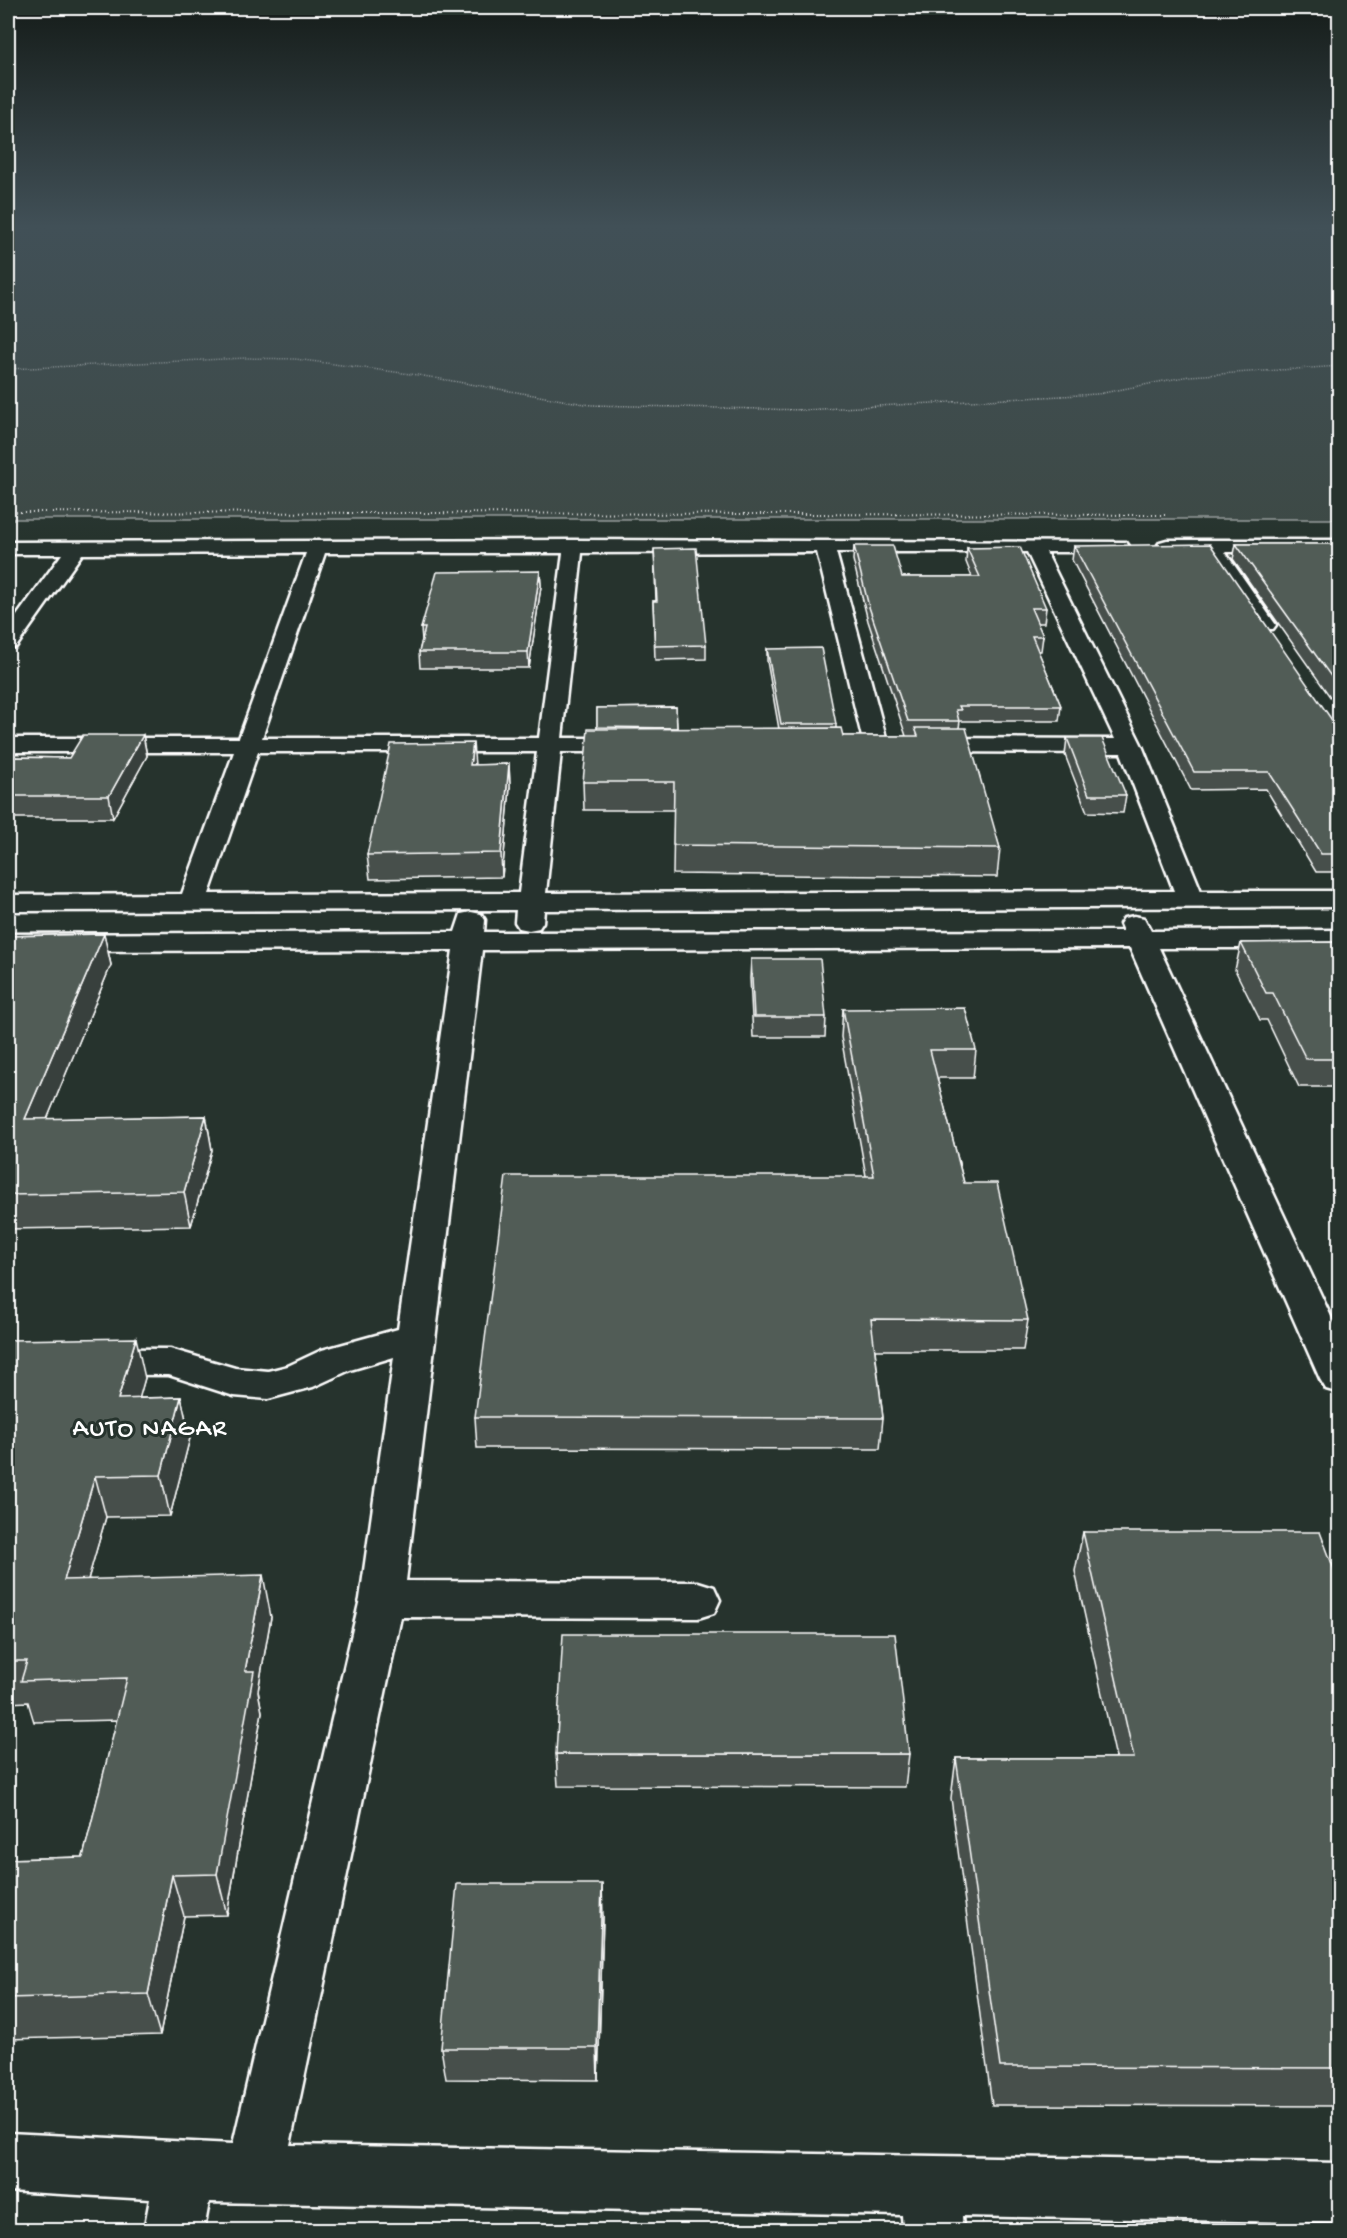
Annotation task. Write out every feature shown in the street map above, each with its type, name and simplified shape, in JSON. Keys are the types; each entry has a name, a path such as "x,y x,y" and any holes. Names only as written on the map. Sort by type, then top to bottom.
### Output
{"street":[{"path":"528,942 548,745 573,546"},
{"path":"1212,546 1279,645"},
{"path":"8,548 1340,546"},
{"path":"192,904 245,745 318,547"},
{"path":"825,547 865,745 1130,746"},
{"path":"1034,547 1130,746 1191,900"},
{"path":"8,642 76,548"},
{"path":"8,745 654,745"},
{"path":"8,903 1340,899"},
{"path":"255,2174 382,1599 474,901"},
{"path":"1121,901 1144,941 1340,1379"},
{"path":"8,942 1340,939"},
{"path":"8,1361 170,1362 234,1382 268,1384 299,1377 336,1360 417,1337"},
{"path":"382,1599 698,1600"},
{"path":"8,2162 931,2208 1340,2193"},
{"path":"174,2230 185,2172"}],"path":[{"path":"8,369 246,358 295,359 418,375 591,405 804,410 1098,394 1189,376 1340,366"},
{"path":"8,512 1173,515"}],"shaded area":[{"path":"8,330 1339,330 1339,519 8,519"}],"building":[{"path":"1210,544 1334,723 1340,725 1340,746 1332,746 1340,757 1340,854 1321,854 1269,772 1194,772 1074,546"},
{"path":"1236,544 1340,544 1340,689"},
{"path":"854,546 893,546 902,577 980,577 967,548 1020,547 1046,608 1031,608 1043,636 1032,636 1061,706 959,706 961,710 956,710 959,721 908,721 869,607"},
{"path":"696,548 706,645 655,646 653,601 657,601 654,549"},
{"path":"540,571 528,652 419,652 425,628 421,628 437,572"},
{"path":"821,648 836,724 781,724 767,649"},
{"path":"676,707 677,728 597,727 597,708"},
{"path":"841,728 843,736 918,736 915,728 966,728 1000,848 673,845 674,782 583,782 588,729"},
{"path":"83,735 143,735 109,796 8,796 8,757 69,758"},
{"path":"1067,738 1102,738 1126,795 1089,795"},
{"path":"473,743 470,765 509,764 501,853 367,855 391,744"},
{"path":"104,934 25,1119 206,1116 184,1192 8,1195 8,936"},
{"path":"1340,942 1340,1059 1306,1059 1273,993 1266,993 1241,943"},
{"path":"751,959 820,959 826,1017 754,1017"},
{"path":"965,1008 976,1050 930,1050 964,1183 997,1183 1028,1320 871,1319 883,1418 475,1417 506,1176 874,1176 843,1009"},
{"path":"136,1338 118,1399 181,1397 161,1475 95,1476 64,1580 263,1575 245,1671 254,1671 217,1874 172,1875 148,1994 8,1998 8,1859 83,1857 127,1678 21,1681 27,1661 8,1661 8,1340"},
{"path":"1083,1532 1320,1532 1340,1585 1340,2068 1000,2067 956,1758 1134,1758"},
{"path":"563,1634 895,1634 909,1754 556,1754"},
{"path":"457,1884 602,1884 597,2048 441,2048"}],"district":[{"name":"AUTO NAGAR","path":"150,1426"}]}
